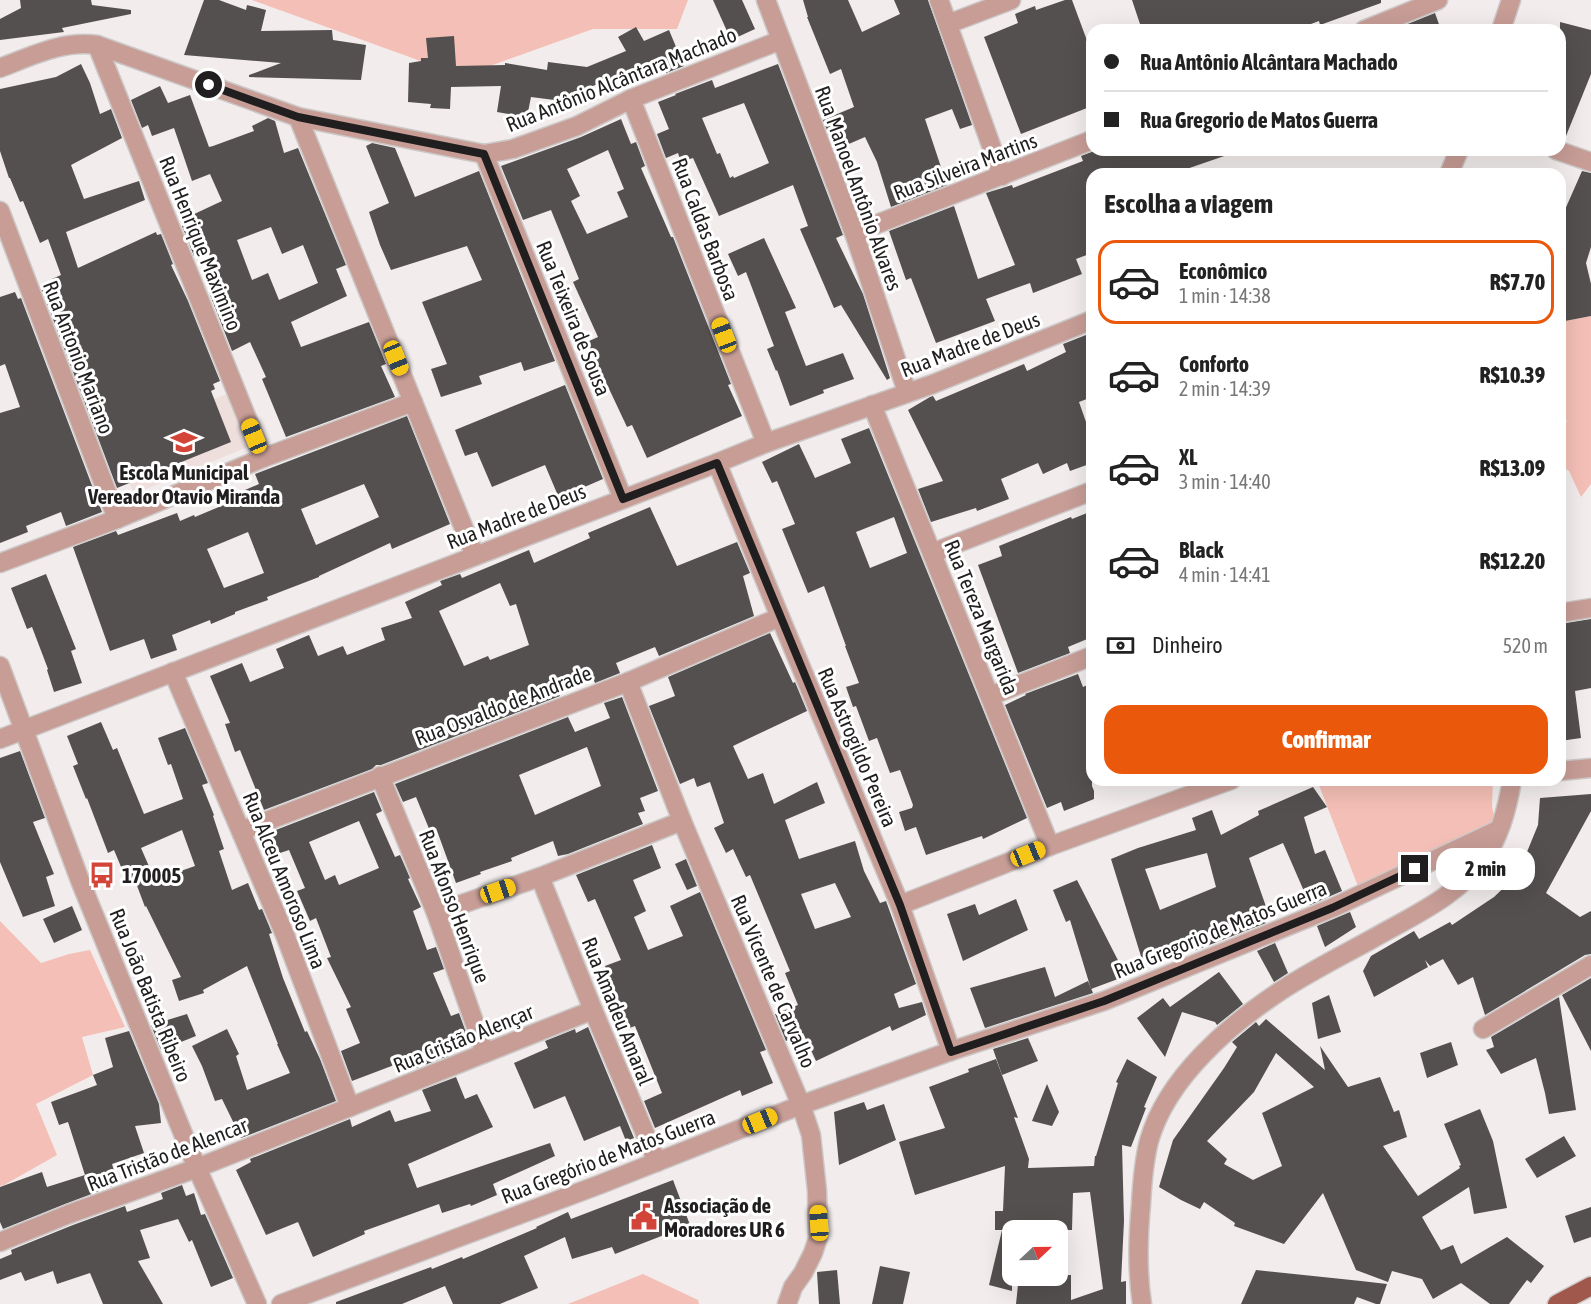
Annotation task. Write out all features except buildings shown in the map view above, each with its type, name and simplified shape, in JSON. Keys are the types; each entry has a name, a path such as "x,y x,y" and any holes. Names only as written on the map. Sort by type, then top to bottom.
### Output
{"main road":[{"path":"1557,1304 1591,1286"}],"street":[{"name":"Rua Manoel Antônio Alvares","path":"766,0 854,233 907,392"},
{"path":"939,0 1002,176"},
{"path":"948,24 1011,0"},
{"path":"1379,24 1438,0"},
{"path":"1503,24 1511,0"},
{"name":"Rua Antônio Alcântara Machado","path":"97,45 298,117 484,154 513,148 577,126 631,99 781,40"},
{"path":"0,68 59,47 86,43 97,45"},
{"name":"Rua Henrique Maximino","path":"97,45 263,458"},
{"name":"Rua Caldas Barbosa","path":"631,99 766,443"},
{"path":"298,117 475,556"},
{"name":"Rua Silveira Martins","path":"854,233 1086,142"},
{"path":"1566,153 1591,162"},
{"name":"Rua Teixeira de Sousa","path":"484,154 623,499"},
{"name":"Rua Antonio Mariano","path":"0,211 117,519"},
{"name":"Rua Madre de Deus","path":"0,739 766,443 933,384 1086,322"},
{"path":"0,563 117,519 263,458 413,402"},
{"name":"Rua Tereza Margarida","path":"872,405 1050,846"},
{"name":"Rua Astrogildo Pereira","path":"717,463 900,905 951,1052"},
{"path":"932,553 1086,493"},
{"path":"1566,612 1591,608"},
{"name":"Rua Osvaldo de Andrade","path":"241,831 628,682 780,617"},
{"path":"990,696 1086,658"},
{"name":"Rua João Batista Ribeiro","path":"0,666 81,883 196,1168 257,1304"},
{"name":"Rua Alceu Amoroso Lima","path":"173,672 285,935 350,1107"},
{"name":"Rua Vicente de Carvalho","path":"628,682 682,821 801,1105 811,1135 818,1202 818,1238 813,1253 793,1287 787,1304"},
{"path":"1566,770 1591,768"},
{"name":"Rua Afonso Henrique","path":"380,776 436,913 485,1053"},
{"path":"900,905 1050,846 1215,786"},
{"path":"1142,1304 1139,1224 1149,1141 1161,1110 1176,1086 1221,1037 1286,987 1434,903 1462,883 1485,857 1498,830 1511,786"},
{"path":"436,913 540,877 682,821"},
{"name":"Rua Gregorio de Matos Guerra","path":"951,1052 1104,1001 1332,908 1498,830"},
{"name":"Rua Amadeu Amaral","path":"540,877 657,1162"},
{"path":"1483,1029 1591,966"},
{"name":"Rua Cristão Alençar","path":"350,1107 593,1010"},
{"name":"Rua Gregório de Matos Guerra","path":"281,1304 801,1105 951,1052"},
{"name":"Rua Tristão de Alencar","path":"0,1242 350,1107"}],"shaded area":[{"path":"252,0 688,0 677,29 593,29 462,76"},
{"path":"1591,316 1591,484 1581,497 1566,469 1566,321"},
{"name":"Escola Municipal Vereador Otavio Miranda","path":"234,391 255,444 134,494 112,440"},
{"path":"1319,786 1493,786 1492,806 1495,821 1487,829 1359,889"},
{"path":"0,921 41,963 90,950 125,1027 82,1037 93,1075 36,1104 57,1155 0,1186"},
{"path":"643,1274 698,1300 699,1304 568,1304"}],"place":[{"name":"Escola Municipal Vereador Otavio Miranda","path":"184,442"},
{"name":"170005","path":"102,875"},
{"name":"Associação de Moradores UR 6","path":"644,1217"}],"route":[{"path":"209,85 298,117 484,154 623,499 717,463 900,905 951,1052 1104,1001 1332,908 1415,869"}]}
